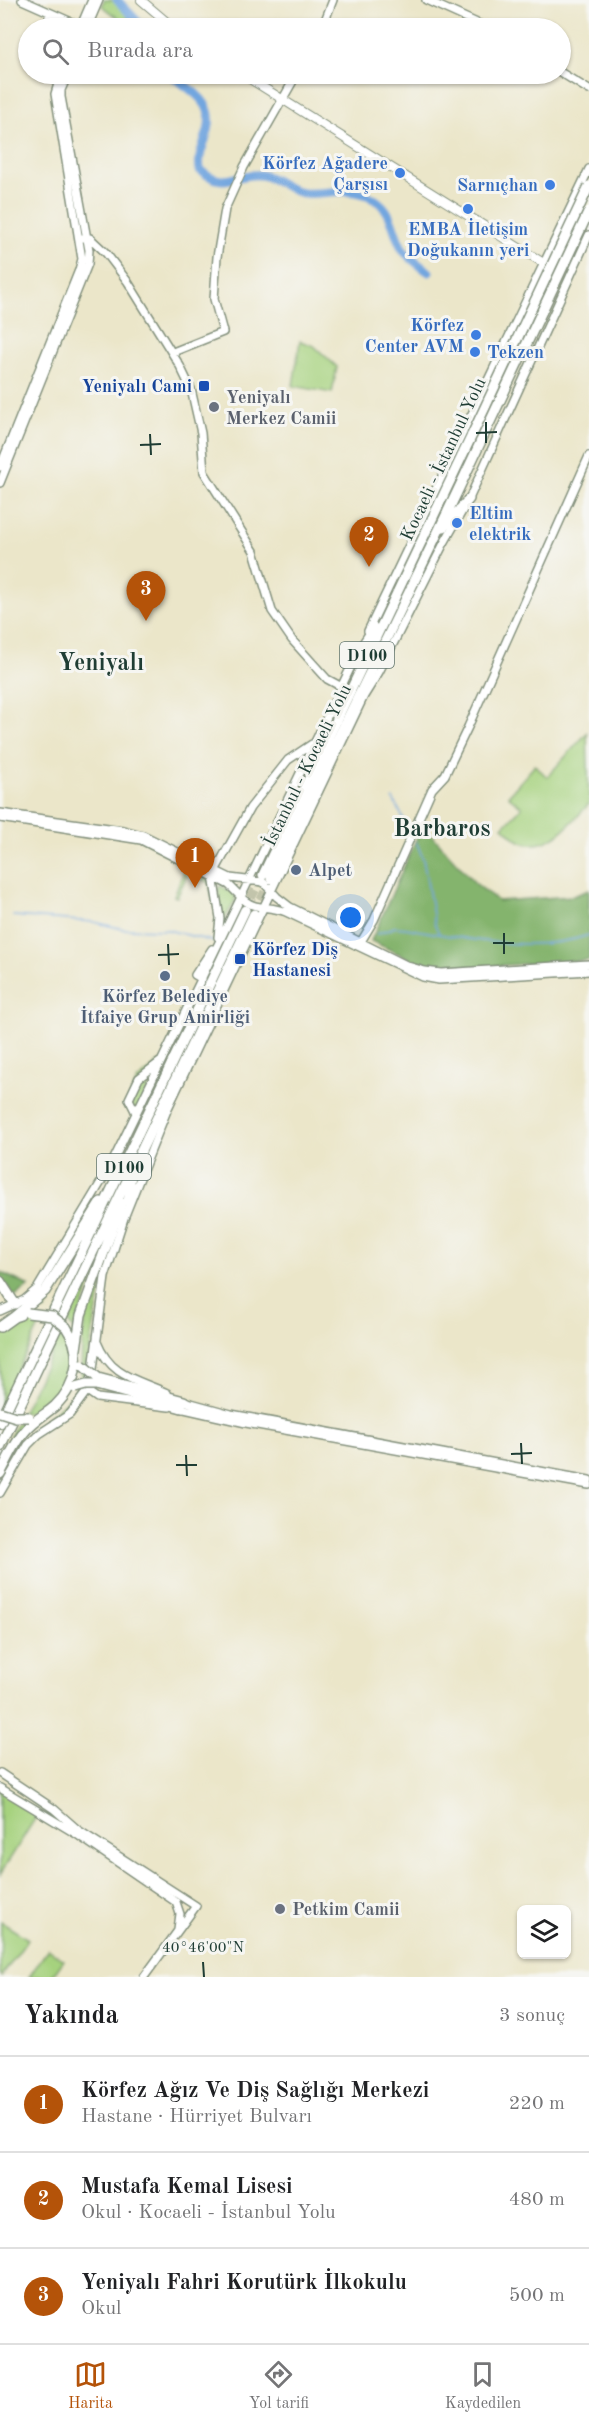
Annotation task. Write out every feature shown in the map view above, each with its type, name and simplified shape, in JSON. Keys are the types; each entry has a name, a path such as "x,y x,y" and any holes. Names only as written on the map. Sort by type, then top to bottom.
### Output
{"highway":[{"name":"Kocaeli - İstanbul Yolu","path":"267,877 423,542 477,438 589,186"},
{"name":"İstanbul - Kocaeli Yolu","path":"267,877 419,574 477,438 589,211"},
{"path":"437,536 469,499"},
{"path":"355,657 368,639 407,565 423,542"},
{"path":"364,696 419,574"},
{"name":"D100","path":"0,1423 249,912 142,1150 0,1447"},
{"path":"0,1327 45,1291 131,1151"},
{"path":"62,1398 74,1376 78,1357 81,1315 134,1167"},
{"path":"0,1281 15,1304"},
{"path":"14,1317 28,1313 52,1316 72,1335 78,1357 98,1378 183,1405"},
{"path":"0,1474 26,1430 75,1388 96,1385 152,1396"},
{"path":"0,1412 10,1416 29,1417 46,1413"}],"main road":[{"path":"22,0 52,18"},
{"path":"86,18 92,0"},
{"path":"89,18 99,0"},
{"path":"141,0 162,18"},
{"path":"326,18 333,0"},
{"path":"426,0 466,18"},
{"path":"31,5 60,18"},
{"path":"571,78 589,90"},
{"path":"0,483 87,270 89,254 83,238 55,96 56,84"},
{"path":"0,467 79,270 82,255 83,238 61,97 64,84"},
{"path":"258,84 545,264"},
{"path":"173,352 223,332 214,299 217,257 225,209 244,167 291,84"},
{"path":"199,977 241,897 589,169"},
{"path":"567,217 589,227"},
{"path":"76,1409 87,1391 94,1363 105,1277 124,1218 168,1108 364,696 379,672 443,545 469,499 589,235"},
{"path":"83,238 100,246 119,269 173,352 191,389 201,433 204,472 221,502 242,528 254,551 272,611 292,640 327,679 340,686"},
{"path":"526,304 552,316"},
{"path":"359,944 374,920 432,789 445,774 468,727 589,456"},
{"path":"0,1313 28,1297 42,1282 116,1154 162,1060 219,934 220,918 214,873 250,808 288,760 314,742"},
{"path":"0,813 134,832 214,873 233,887 250,906 286,912 408,966 425,971 441,973 589,964"},
{"path":"0,818 132,837 214,873 236,880 263,882 290,907 423,977 439,980 589,971"},
{"path":"136,1113 129,1099 137,1081 162,1060"},
{"path":"142,1150 168,1108"},
{"path":"0,1313 29,1300 42,1288 116,1164 118,1159 116,1154"},
{"path":"124,1218 134,1167"},
{"path":"96,1339 102,1354 110,1365 125,1376 183,1405 246,1423 589,1485"},
{"path":"94,1363 110,1365"},
{"path":"87,1391 94,1397 102,1399 149,1406 183,1405 589,1480"},
{"path":"0,1493 28,1444 76,1409 102,1399"},
{"path":"0,1773 54,1809 78,1833"},
{"path":"0,1778 176,1902 194,1909"},
{"path":"0,1783 194,1909"},
{"path":"0,1788 78,1833"},
{"path":"176,1902 180,1914 178,1931"},
{"path":"144,1977 194,1909"}],"green space":[{"path":"104,0 114,0 129,18 118,18 102,6"},
{"path":"300,341 314,346 337,367 332,393 293,386"},
{"path":"587,733 589,804 560,834 551,839 531,844 519,841 503,827 522,807 508,796 535,765 547,777"},
{"path":"430,833 475,883 498,901 573,896 589,890 589,960 443,969 419,963 371,941 418,835"},
{"path":"185,868 211,880 215,902 213,902 209,883 188,873 177,897 174,896"},
{"path":"219,886 235,895 235,901 223,922 218,890"},
{"path":"162,1060 136,1113 129,1099 137,1081"},
{"path":"124,1218 102,1282 84,1382 76,1397 64,1410 35,1428 74,1395 81,1377 82,1337 87,1309"},
{"path":"87,1230 45,1310 28,1309"},
{"path":"110,1231 75,1328 73,1329 67,1321"},
{"path":"0,1272 29,1286 15,1297 0,1278"},
{"path":"34,1318 42,1320 1,1405 0,1334 17,1323"},
{"path":"63,1330 70,1342 73,1356 66,1382 59,1394 48,1404 22,1413"},
{"path":"29,1422 0,1465 0,1458 17,1423"},
{"path":"0,1788 38,1814 0,1875"},
{"path":"1,1922 28,1939 2,1976 0,1974"},
{"path":"48,1949 64,1960 52,1977 29,1977"}],"waterway":[{"path":"117,0 134,18"},
{"path":"183,84 201,100 209,115 209,125 200,157 200,170 209,176 224,180 261,175 303,193 343,191 367,195 376,200 388,213 404,251 429,272"},
{"path":"393,799 409,829"},
{"path":"416,841 423,859 435,925 439,933"},
{"path":"13,916 94,922 123,929 168,930 215,942"},
{"path":"377,934 395,927 474,940 522,944 568,941 589,935"}],"tunnel":[{"path":"245,910 263,875"},
{"path":"255,912 271,879"}],"place":[{"name":"Körfez Ağadere Çarşısı","path":"400,173"},
{"name":"Sarnıçhan","path":"550,185"},
{"name":"EMBA İletişim Doğukanın yeri","path":"468,209"},
{"name":"Körfez Center AVM","path":"476,335"},
{"name":"Tekzen","path":"475,352"},
{"name":"Yeniyalı Cami","path":"204,386"},
{"name":"Yeniyalı Merkez Camii","path":"214,407"},
{"name":"Eltim elektrik","path":"457,523"},
{"name":"Mustafa Kemal Lisesi","path":"369,567"},
{"name":"Yeniyalı Fahri Korutürk İlkokulu","path":"146,621"},
{"name":"Alpet","path":"296,870"},
{"name":"Körfez Ağız Ve Diş Sağlığı Merkezi","path":"195,888"},
{"name":"Körfez Diş Hastanesi","path":"240,959"},
{"name":"Körfez Belediye İtfaiye Grup Amirliği","path":"165,976"},
{"name":"Petkim Camii","path":"280,1909"}],"district":[{"name":"Yeniyalı","path":"101,662"},
{"name":"Barbaros","path":"442,828"}]}
